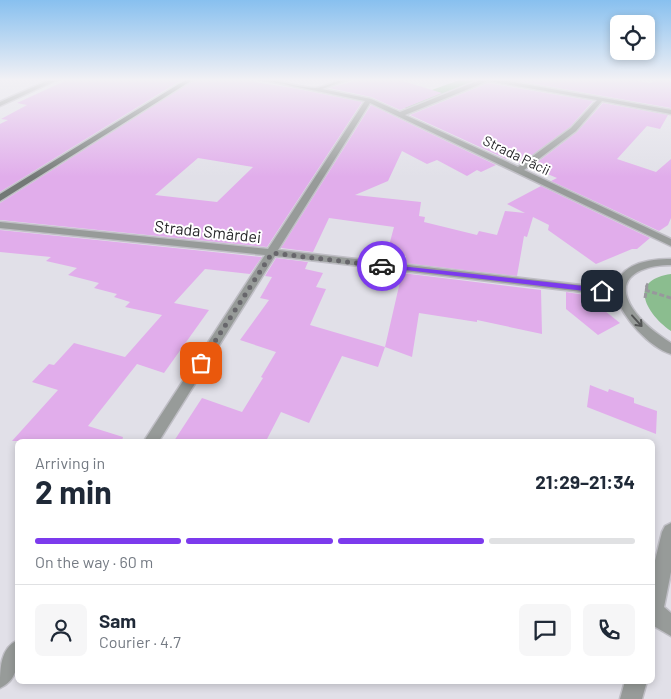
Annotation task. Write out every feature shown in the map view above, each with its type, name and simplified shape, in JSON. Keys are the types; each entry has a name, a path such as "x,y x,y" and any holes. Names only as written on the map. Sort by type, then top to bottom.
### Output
{"street":[{"path":"0,198 139,112"},
{"path":"152,439 362,112"},
{"name":"Strada Păcii","path":"396,112 671,243"},
{"path":"402,114 408,112"},
{"path":"519,170 569,134 593,112"},
{"name":"Strada Smârdei","path":"0,225 272,253 621,293"},
{"path":"671,262 653,262 634,268 622,280 621,293 627,310 636,322 671,349"},
{"path":"655,604 671,532"},
{"path":"655,614 671,626"},
{"path":"0,677 15,654"},
{"path":"631,699 635,684"}],"path":[{"path":"647,305 644,296 646,284 653,279"},
{"path":"645,290 671,298"}],"green space":[{"path":"671,274 671,331 654,316 648,307 645,290 649,283 657,277"}],"building":[{"path":"15,112 130,112 0,192 0,124 8,120 1,119"},
{"path":"144,112 356,112 267,247 0,220 0,203","holes":["198,158 253,167 217,202 155,195"]},
{"path":"367,112 385,112 496,165 481,172 477,170 467,176 437,160 427,164 402,151 388,181 355,195 421,202 419,216 425,217 424,222 477,235 479,231 497,235 505,211 525,213 507,204 541,186 650,238 637,249 632,249 596,264 548,230 549,225 533,217 527,237 524,236 517,276 404,263 406,256 387,253 394,227 329,218 313,252 281,248"},
{"path":"418,112 584,112 570,127 521,163 509,158 506,159 410,115"},
{"path":"595,112 650,112 668,115 660,129 647,126 617,159 656,172 671,159 671,218 668,225 659,231 551,181 557,178 531,167 577,132"},
{"path":"0,230 262,257 250,274 205,269 174,303 209,310 164,373 137,364 88,426 123,437 122,439 15,439 15,441 12,441 58,390 32,382 49,364 54,365 74,343 125,357 162,315 125,307 130,302 114,297 117,294 94,288 99,283 68,275 77,268 46,261 51,257 0,252"},
{"path":"276,258 308,262 305,269 323,273 316,287 326,289 310,325 385,347 378,367 342,356 309,423 281,412 267,439 175,439 202,398 242,412 263,378 261,377 276,352 240,340 269,300 260,298 272,277 265,276"},
{"path":"402,273 541,290 542,334 477,320 477,322 419,313 412,357 385,347"},
{"path":"566,292 585,295 620,323 598,335 566,309"},
{"path":"590,385 608,392 609,389 634,398 634,403 657,411 656,434 587,407"}],"way so far":[{"path":"201,363 272,253 382,266"}],"route":[{"path":"382,266 602,291"}]}
